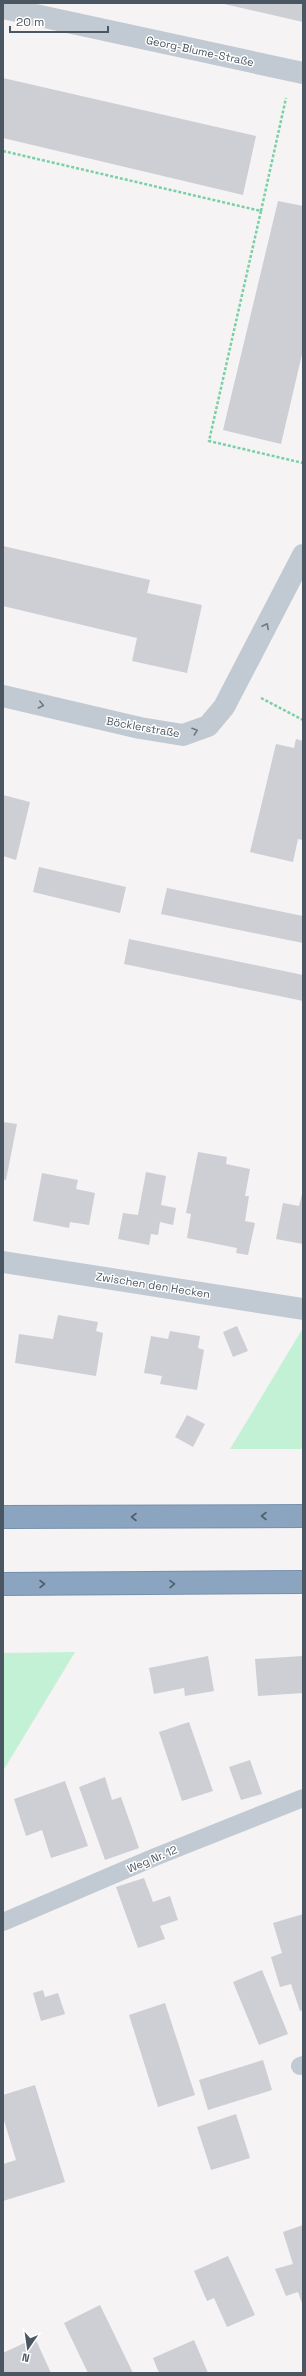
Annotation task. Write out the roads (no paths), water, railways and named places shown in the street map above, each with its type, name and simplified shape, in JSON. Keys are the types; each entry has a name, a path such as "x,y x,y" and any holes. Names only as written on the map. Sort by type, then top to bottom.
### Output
{"highway":[{"path":"3,1516 303,1516"},
{"path":"3,1584 303,1582"}],"street":[{"name":"Georg-Blume-Straße","path":"3,8 298,72"},
{"name":"Böcklerstraße","path":"3,696 140,728 183,735 208,726 224,707 303,555"},
{"name":"Zwischen den Hecken","path":"3,1262 302,1306"}],"lane":[{"name":"Weg Nr. 12","path":"3,1922 155,1857 303,1798"}]}
